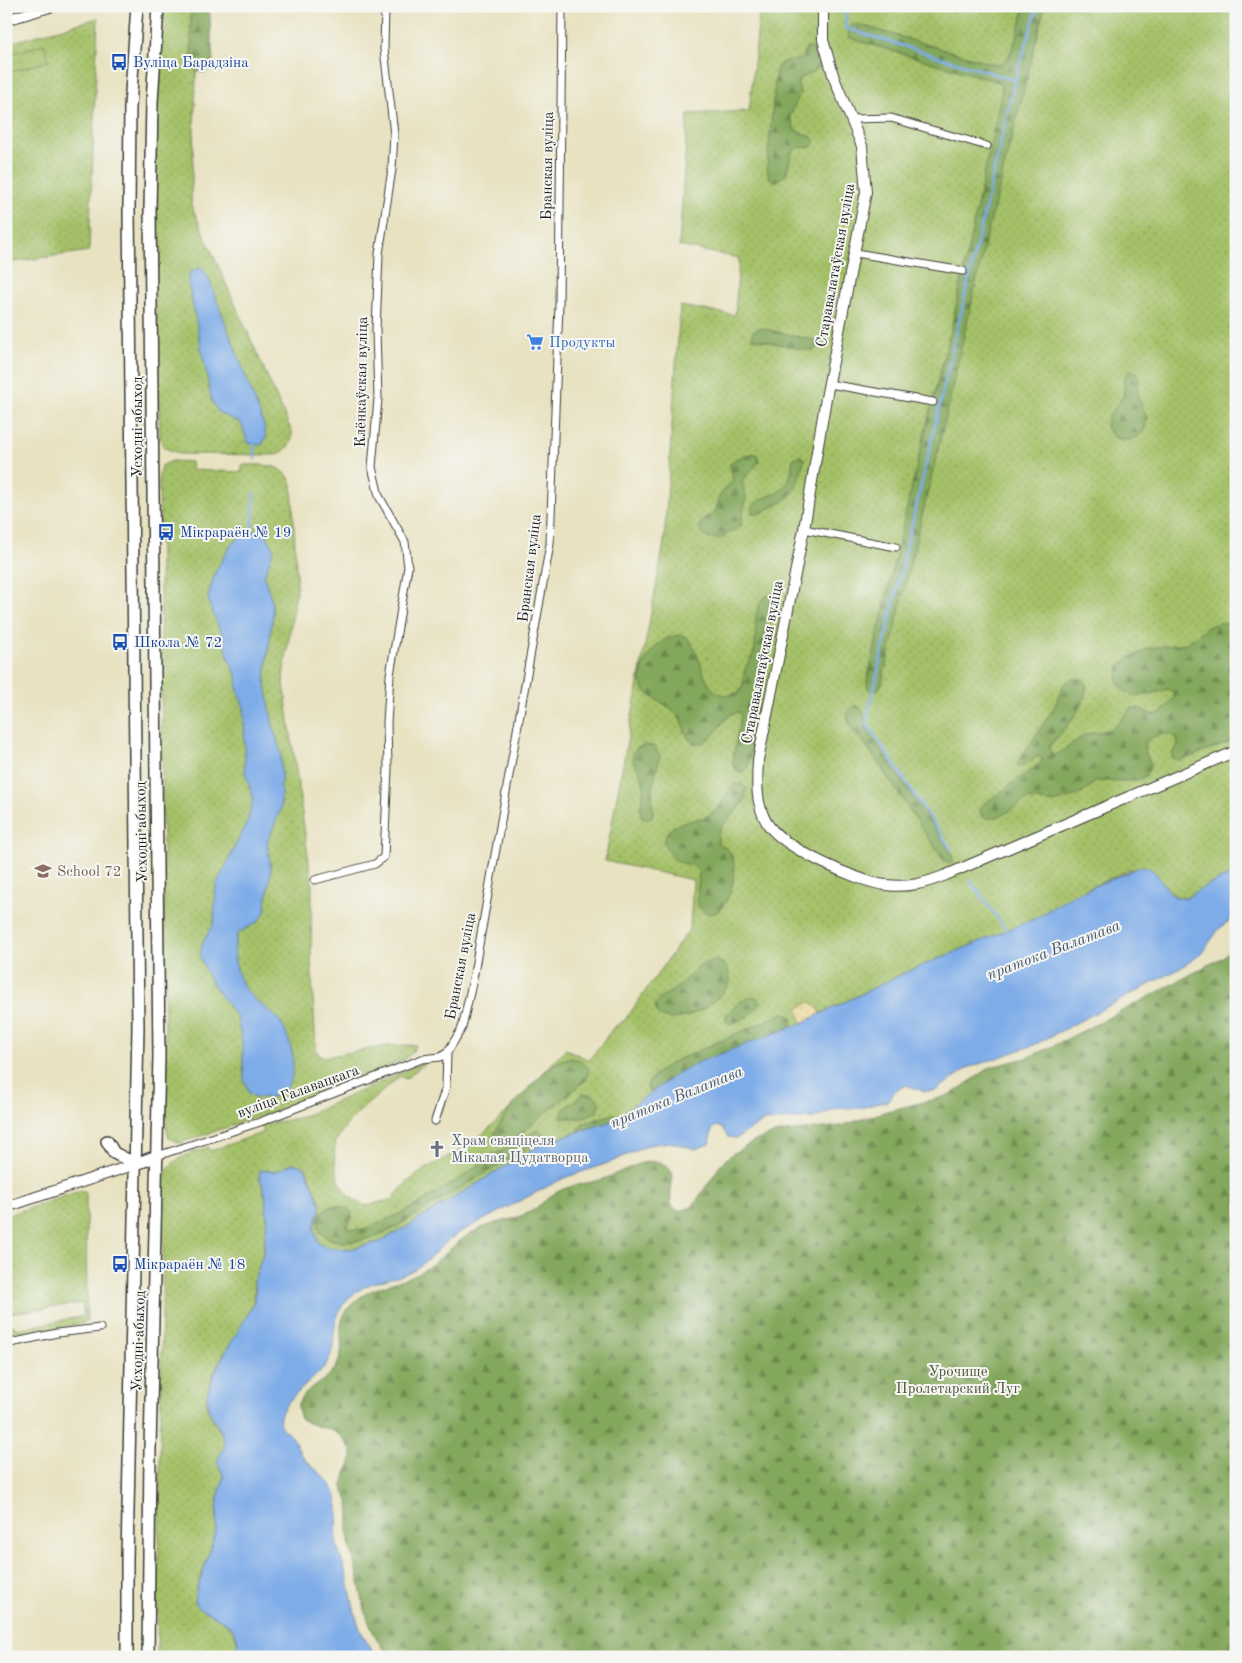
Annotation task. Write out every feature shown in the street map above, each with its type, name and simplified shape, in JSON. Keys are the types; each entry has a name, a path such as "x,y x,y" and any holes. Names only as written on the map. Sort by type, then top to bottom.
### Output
{"main road":[{"name":"Усходні абыход","path":"127,1657 127,1558 138,1028 129,210 130,107 137,6"},
{"name":"Усходні абыход","path":"148,1657 150,1449 159,1038 150,210 152,102 158,6"},
{"path":"107,1141 114,1153 136,1164 157,1156"}],"street":[{"path":"6,20 53,6"},
{"name":"Клёнкаўская вуліца","path":"315,880 375,864 384,857 388,768 386,724 390,675 408,567 405,542 380,496 372,466 378,399 376,330 380,254 392,170 394,134 384,50 385,6"},
{"name":"Бранская вуліца","path":"435,1122 446,1087 448,1053 462,1028 471,987 550,544 559,305 562,6"},
{"name":"Старавалатаўская вуліца","path":"823,6 823,40 834,78 862,146 866,176 865,200 829,384 804,529 758,760 757,786 760,810 768,825 801,851 825,863 874,884 901,886 930,881 1236,751"},
{"path":"852,119 891,118 987,146"},
{"path":"856,253 963,271"},
{"path":"829,384 933,402"},
{"path":"804,529 896,547"},
{"name":"вуліца Галавацкага","path":"157,1156 260,1122 422,1059 440,1057 448,1053"},
{"path":"6,1207 136,1164"},
{"path":"6,1344 57,1333 100,1328"}],"green space":[{"path":"164,6 199,6 191,205 292,432 288,446 276,455 181,454 165,448 160,439 153,239 157,101"},
{"path":"190,6 209,6 213,61 205,73 197,71 192,63"},
{"path":"760,6 1236,6 1236,872 1183,898 1173,894 1159,880 1131,869 1069,897 1036,918 902,974 802,1023 662,1085 612,1121 541,1144 379,1242 349,1249 331,1248 319,1244 314,1229 320,1213 320,1201 307,1170 293,1163 275,1172 265,1170 259,1176 266,1203 266,1231 262,1259 254,1286 255,1295 246,1318 217,1366 207,1398 209,1412 224,1440 223,1452 217,1461 224,1477 218,1498 216,1531 208,1559 196,1587 203,1610 218,1617 234,1633 238,1648 237,1657 157,1657 164,1181 170,1167 174,1162 187,1155 208,1147 210,1151 264,1132 261,1125 298,1118 314,1112 428,1060 406,1079 400,1076 355,1115 336,1142 334,1153 337,1172 346,1193 350,1197 365,1206 393,1199 412,1178 462,1149 485,1132 566,1049 589,1060 613,1028 625,1020 690,928 693,880 605,861 664,543 680,306 735,315 739,258 679,246 688,114 749,111"},
{"path":"1025,6 1045,6 985,243 882,683 878,690 871,691 868,689 867,681 918,460 951,329 1002,90 1000,84 995,81 855,40 849,37 848,31 851,26 857,24 997,65 1008,57 1012,49"},
{"path":"98,18 89,251 6,263 6,44"},
{"path":"44,44 49,61 6,73 6,55"},
{"path":"807,47 816,49 820,65 815,71 798,82 800,94 790,116 795,130 812,137 815,142 811,147 798,148 792,151 786,175 775,182 769,177 767,167 776,71 783,62 801,59"},
{"path":"761,328 813,340 818,342 819,346 814,350 805,350 752,338 753,331"},
{"path":"1131,370 1137,372 1138,375 1139,399 1147,420 1139,436 1127,440 1114,437 1106,426 1108,417 1124,395 1124,377"},
{"path":"750,454 757,454 759,462 742,481 746,498 741,526 719,539 707,538 701,533 700,525 704,518 715,513 720,495 733,480 730,464 735,459"},
{"path":"800,455 805,459 795,489 791,494 779,504 761,513 752,513 751,508 755,504 783,488 790,477 793,459"},
{"path":"172,461 191,462 192,470 242,472 242,465 272,466 284,472 292,484 297,586 283,677 312,884 311,958 316,1049 319,1055 324,1057 387,1046 416,1045 411,1054 401,1061 317,1097 180,1143 169,1138 166,1126 159,474 161,466"},
{"path":"774,594 779,601 765,632 766,645 761,663 763,677 750,759 747,769 739,773 732,764 741,715 739,712 727,718 708,740 701,743 693,743 676,713 645,691 642,686 641,672 655,647 662,641 681,635 689,640 695,649 709,684 715,692 725,695 739,692 743,684 746,667 754,651 758,608 766,596"},
{"path":"1220,623 1236,625 1236,740 1179,761 1172,758 1172,754 1178,745 1177,738 1169,734 1153,737 1146,742 1144,747 1151,766 1144,778 1133,781 1096,781 1083,793 1054,803 1030,799 1000,816 987,818 981,816 980,809 984,804 1042,762 1038,756 1021,767 1017,764 1055,706 1063,685 1071,679 1083,679 1086,682 1086,692 1079,710 1049,747 1052,755 1058,754 1085,735 1112,729 1132,708 1141,709 1152,715 1161,713 1174,698 1173,692 1168,689 1140,696 1128,693 1117,681 1119,666 1128,659 1150,648 1187,643 1207,627"},
{"path":"856,705 863,710 866,727 952,854 953,860 951,863 944,861 863,741 852,728 848,721 847,712"},
{"path":"645,745 654,746 660,756 652,789 653,814 651,818 646,820 641,816 640,811 644,784 633,760 634,752 637,748"},
{"path":"736,784 742,784 746,788 745,797 742,804 721,828 718,835 718,843 729,851 734,863 732,888 721,909 713,913 705,912 697,904 699,872 692,866 677,861 670,854 664,839 673,827 706,816 717,810 730,789"},
{"name":"Урочище Пролетарский Луг","path":"1236,943 1236,1657 390,1657 371,1628 362,1599 349,1540 349,1504 343,1481 351,1462 352,1452 344,1440 333,1431 301,1419 297,1407 304,1395 328,1376 337,1365 341,1350 342,1321 352,1304 359,1298 376,1289 420,1272 464,1237 492,1224 528,1213 555,1193 575,1185 603,1179 641,1164 659,1162 667,1166 673,1175 671,1202 673,1206 676,1209 683,1210 692,1207 722,1163 732,1154 757,1140 777,1133 841,1126 953,1093 991,1067 1026,1058 1141,1001 1223,957"},
{"path":"714,960 724,965 730,977 730,982 718,998 688,1016 677,1019 658,1015 655,1006 659,1000 681,984 703,964"},
{"path":"754,996 761,1001 753,1012 734,1023 730,1024 726,1021 726,1016 734,1006 746,998"},
{"path":"783,1013 790,1015 793,1020 791,1026 785,1030 701,1063 669,1080 654,1091 648,1090 647,1085 655,1074 673,1062"},
{"path":"572,1058 583,1062 589,1069 587,1079 513,1140 500,1144 494,1141 495,1133 508,1111 530,1087 557,1062"},
{"path":"583,1094 589,1094 598,1099 600,1105 597,1112 581,1118 561,1118 563,1110"},
{"path":"613,1114 617,1116 605,1125 593,1129 578,1130 582,1124"},
{"path":"540,1130 543,1137 539,1141 389,1231 354,1242 336,1241 320,1232 320,1217 327,1208 338,1206 345,1208 351,1212 352,1218 347,1225 349,1229 363,1230 406,1211 461,1178 490,1156"},
{"path":"79,1191 85,1191 86,1194 87,1322 12,1338 6,1336 6,1325 13,1325 17,1329 84,1316 82,1303 11,1313 6,1319 6,1216"}],"sand":[{"path":"810,1002 817,1006 821,1014 802,1023 798,1010"}],"water":[{"path":"202,268 208,277 264,425 266,437 262,445 248,443 241,423 219,413 212,402 188,281 190,272"},
{"path":"256,531 266,534 274,549 264,576 271,598 273,613 265,679 273,726 281,753 281,808 267,843 271,869 265,912 258,922 238,933 235,946 235,961 245,988 253,998 281,1023 291,1047 293,1061 289,1084 282,1092 271,1097 255,1097 249,1093 244,1079 242,1042 237,1018 209,979 200,957 202,944 214,923 216,886 248,820 253,798 245,772 244,708 238,692 237,676 229,660 224,639 209,604 208,596 216,570 231,545 244,533"},
{"name":"пратока Валатава","path":"1142,866 1155,872 1171,894 1183,898 1236,872 1236,915 1219,929 1201,954 1179,969 1034,1045 968,1068 935,1091 924,1091 906,1085 896,1090 887,1101 860,1108 838,1108 814,1118 764,1121 737,1138 728,1137 722,1128 716,1126 712,1130 709,1144 695,1149 670,1142 649,1145 611,1162 564,1178 462,1231 415,1269 366,1286 350,1297 338,1314 330,1358 325,1366 283,1409 280,1424 293,1438 301,1454 324,1477 333,1490 338,1509 336,1540 338,1549 360,1627 369,1647 377,1657 237,1657 238,1643 235,1632 229,1625 198,1606 194,1599 216,1531 218,1498 224,1477 217,1461 225,1445 221,1432 209,1411 207,1394 219,1363 254,1304 256,1292 254,1281 264,1251 267,1217 265,1193 259,1176 260,1170 275,1172 293,1163 305,1167 321,1205 314,1229 319,1244 331,1248 349,1249 379,1242 541,1144 612,1121 678,1073 699,1062 802,1023 902,974 1036,918 1069,897"}],"waterway":[{"path":"847,6 845,28 1014,80"},
{"path":"951,849 866,722 1015,80 1038,6"},
{"path":"254,443 255,459"},
{"path":"252,534 254,493"},
{"path":"970,881 1008,932"}],"place":[{"name":"Вуліца Барадзіна","path":"119,62"},
{"name":"Продукты","path":"535,342"},
{"name":"Мікрараён № 19","path":"166,532"},
{"name":"Школа № 72","path":"120,642"},
{"name":"School 72","path":"43,871"},
{"name":"Храм свяціцеля Мікалая Цудатворца","path":"437,1149"},
{"name":"Мікрараён № 18","path":"120,1264"}]}
